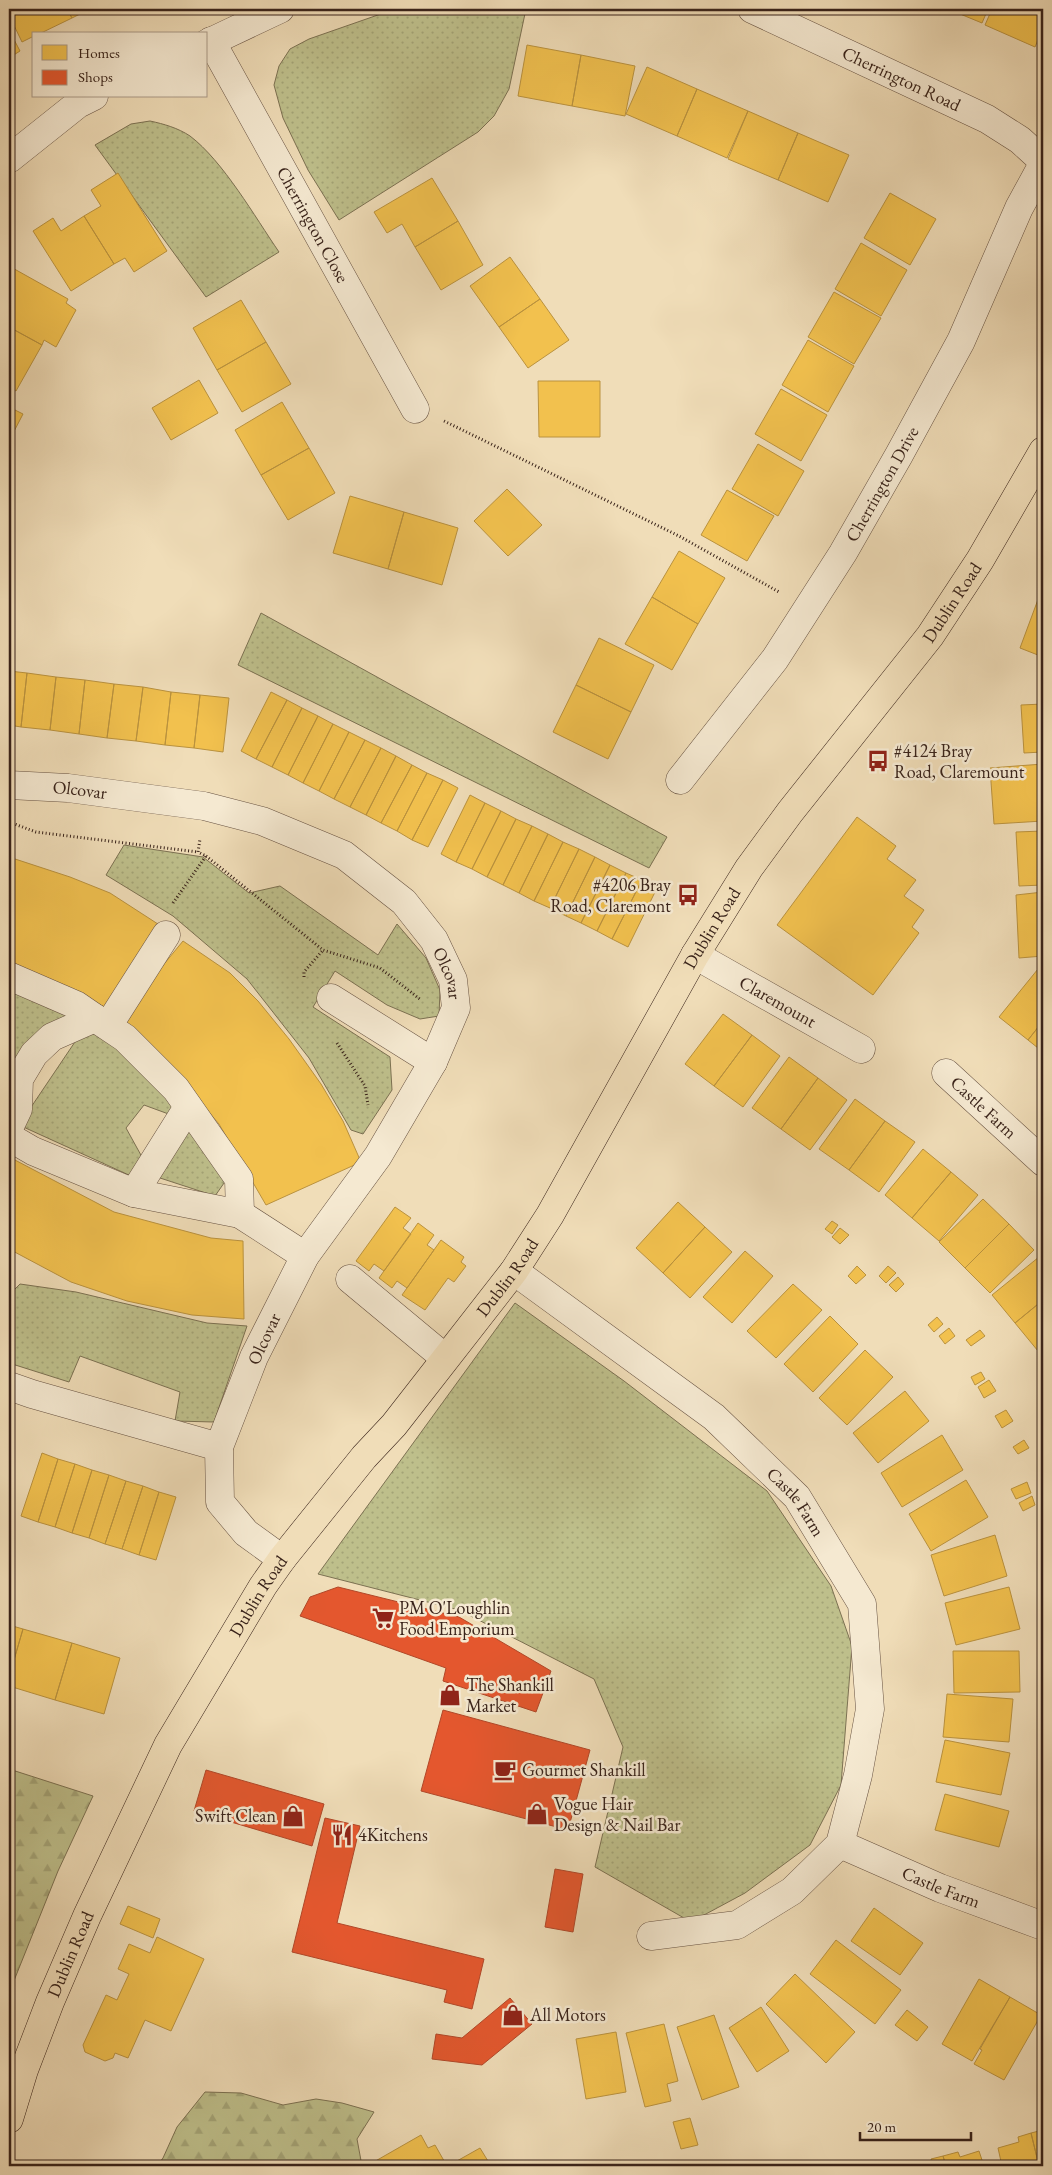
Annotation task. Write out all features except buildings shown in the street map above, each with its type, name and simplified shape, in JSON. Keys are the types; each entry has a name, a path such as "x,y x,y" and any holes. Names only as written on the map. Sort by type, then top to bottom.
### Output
{"main road":[{"name":"Dublin Road","path":"9,2119 24,2070 87,1916 168,1745 210,1673 282,1559 364,1457 394,1425 514,1271 550,1215 695,955 749,868 790,812 930,636 980,560 1043,451"}],"street":[{"path":"209,42 280,9"},
{"name":"Cherrington Road","path":"752,9 987,119 1020,140 1043,162"},
{"name":"Cherrington Close","path":"209,42 415,409"},
{"path":"9,159 78,104 90,98"},
{"name":"Cherrington Drive","path":"680,780 776,659 808,609 899,455 956,350 1019,208 1043,162"},
{"name":"Olcovar","path":"9,784 68,788 204,806 262,821 344,855 404,902 434,940 453,980 456,1008 433,1062 378,1156 305,1256 254,1357 219,1447 220,1502 246,1533 282,1559"},
{"path":"166,935 102,1022 52,1037 34,1054 19,1079 18,1108 11,1141 134,1193 240,1214 305,1256"},
{"name":"Claremount","path":"695,955 861,1049"},
{"path":"9,976 76,1005 102,1022 125,1038 176,1089 239,1179 240,1214"},
{"path":"331,998 433,1062"},
{"name":"Castle Farm","path":"946,1073 1043,1162"},
{"path":"134,1193 188,1107"},
{"name":"Castle Farm","path":"514,1271 721,1423 797,1497 862,1604 870,1709 858,1775 840,1844 940,1888 1043,1926"},
{"path":"350,1279 445,1358"},
{"path":"9,1386 50,1400 219,1447"},
{"path":"651,1936 737,1926 792,1891 840,1844"}],"path":[{"path":"415,409 450,423 679,536 808,609"},
{"path":"198,852 204,806"},
{"path":"9,822 36,832 198,852 206,856 323,950 380,968 450,1023"},
{"path":"166,935 161,920 206,856"},
{"path":"304,980 304,972 323,950"},
{"path":"336,1041 366,1086 369,1109"}],"green space":[{"path":"395,9 526,9 509,89 494,116 478,132 339,220 308,170 283,118 274,85 279,66 290,49 309,39"},
{"path":"150,121 181,131 202,147 238,190 279,252 206,297 95,145 131,124"},
{"path":"261,613 667,837 649,868 238,665"},
{"path":"124,845 203,857 249,893 280,886 378,955 397,924 426,958 440,990 439,1016 420,1019 387,1005 335,971 313,1007 390,1057 392,1090 363,1134 351,1130 309,1058 247,979 173,916 106,875"},
{"path":"9,980 74,1013 9,1096"},
{"path":"97,1024 181,1106 174,1116 144,1105 126,1128 142,1157 131,1176 19,1125 83,1030"},
{"path":"190,1126 231,1173 215,1196 154,1176"},
{"path":"20,1284 76,1292 207,1323 247,1326 214,1422 175,1421 180,1392 80,1356 69,1382 9,1363 9,1293"},
{"path":"515,1303 624,1381 767,1491 831,1586 852,1646 841,1785 810,1845 745,1893 691,1922 595,1867 623,1747 594,1679 459,1610 318,1574"},
{"path":"9,1769 93,1796 58,1871 9,1993"},
{"path":"205,2092 241,2093 283,2105 316,2099 342,2103 374,2112 357,2139 362,2166 157,2166 163,2158 177,2127"}],"place":[{"name":"#4124 Bray Road, Claremount","path":"878,761"},
{"name":"#4206 Bray Road, Claremont","path":"688,895"},
{"name":"PM O'Loughlin Food Emporium","path":"383,1618"},
{"name":"The Shankill Market","path":"450,1695"},
{"name":"Gourmet Shankill","path":"505,1770"},
{"name":"Vogue Hair Design & Nail Bar","path":"537,1814"},
{"name":"Swift Clean","path":"293,1816"},
{"name":"4Kitchens","path":"342,1835"},
{"name":"All Motors","path":"513,2015"}]}
